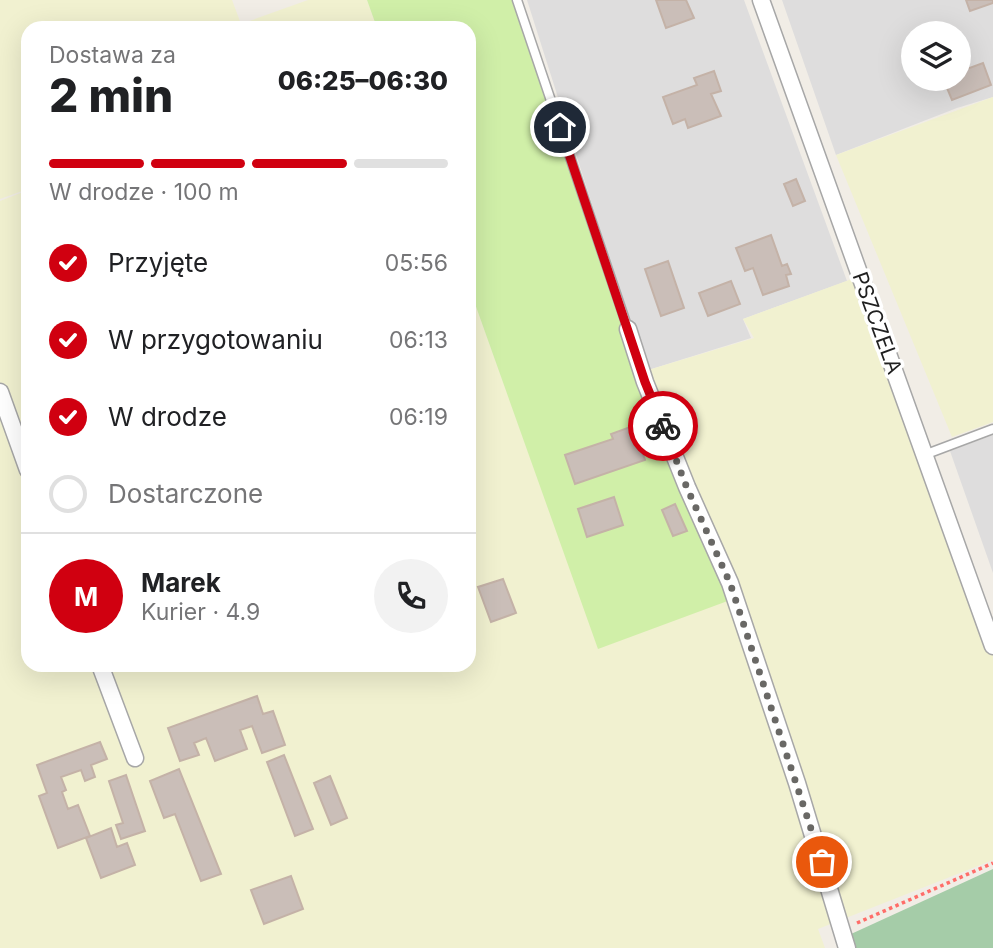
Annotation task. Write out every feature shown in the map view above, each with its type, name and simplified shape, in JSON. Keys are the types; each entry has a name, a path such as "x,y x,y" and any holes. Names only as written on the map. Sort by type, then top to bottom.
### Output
{"street":[{"name":"PSZCZELA","path":"761,0 993,646"},
{"path":"628,329 645,382 687,488 730,583 847,948"},
{"path":"0,392 21,450"},
{"path":"103,672 135,758"}],"lane":[{"path":"517,0 628,329"},
{"path":"924,455 993,429"}],"path":[{"path":"843,930 993,863"}],"shaded area":[{"path":"527,0 744,0 847,281 743,319 751,338 645,371"},
{"path":"782,0 993,0 993,97 957,108 836,155"},
{"path":"993,435 993,573 950,451"}],"green space":[{"path":"0,0 232,0 240,21 21,21 21,192 0,199"},
{"path":"308,0 367,0 374,21 249,21"},
{"path":"367,0 512,0 645,371 733,599 598,649 476,307 476,21 374,21"},
{"path":"993,97 993,422 952,437 836,155"},
{"path":"21,193 21,672 476,672 476,306 599,649 645,371 754,338 743,319 860,276 993,644 993,860 818,929 825,948 0,948 0,201"},
{"path":"993,869 993,948 856,948 851,934"}],"building":[{"path":"656,0 686,0 694,18 666,28"},
{"path":"966,0 993,0 993,3 970,11"},
{"path":"983,63 991,85 952,100 948,91 971,91 971,68"},
{"path":"714,71 721,91 711,94 721,116 688,128 685,119 673,124 663,97 697,85 694,78"},
{"path":"796,179 805,201 793,206 784,184"},
{"path":"771,235 782,266 787,264 791,274 786,275 789,286 763,295 753,268 745,271 736,248"},
{"path":"668,261 684,308 661,316 645,269"},
{"path":"731,281 740,304 708,316 699,293"},
{"path":"633,426 645,460 575,484 565,455 613,439 611,434"},
{"path":"614,497 623,525 587,537 578,509"},
{"path":"675,504 687,531 673,536 662,510"},
{"path":"503,579 516,613 491,622 478,587"},
{"path":"257,696 263,714 273,711 285,745 262,753 252,726 240,730 247,749 215,761 206,738 194,743 199,755 180,761 168,728"},
{"path":"100,742 107,759 91,765 95,777 85,781 81,770 61,777 66,790 62,792 68,809 78,805 90,836 58,848 39,796 47,793 37,765"},
{"path":"284,755 313,829 295,836 267,762"},
{"path":"179,769 221,874 201,881 175,814 164,818 150,781"},
{"path":"126,775 145,831 121,839 116,825 123,823 109,781"},
{"path":"330,776 347,818 331,825 314,783"},
{"path":"111,828 117,847 127,843 135,865 101,878 86,838"},
{"path":"291,876 303,909 264,924 251,890"}],"way so far":[{"path":"663,426 687,488 730,583 822,862"}],"route":[{"path":"560,127 645,382 663,426"}]}
